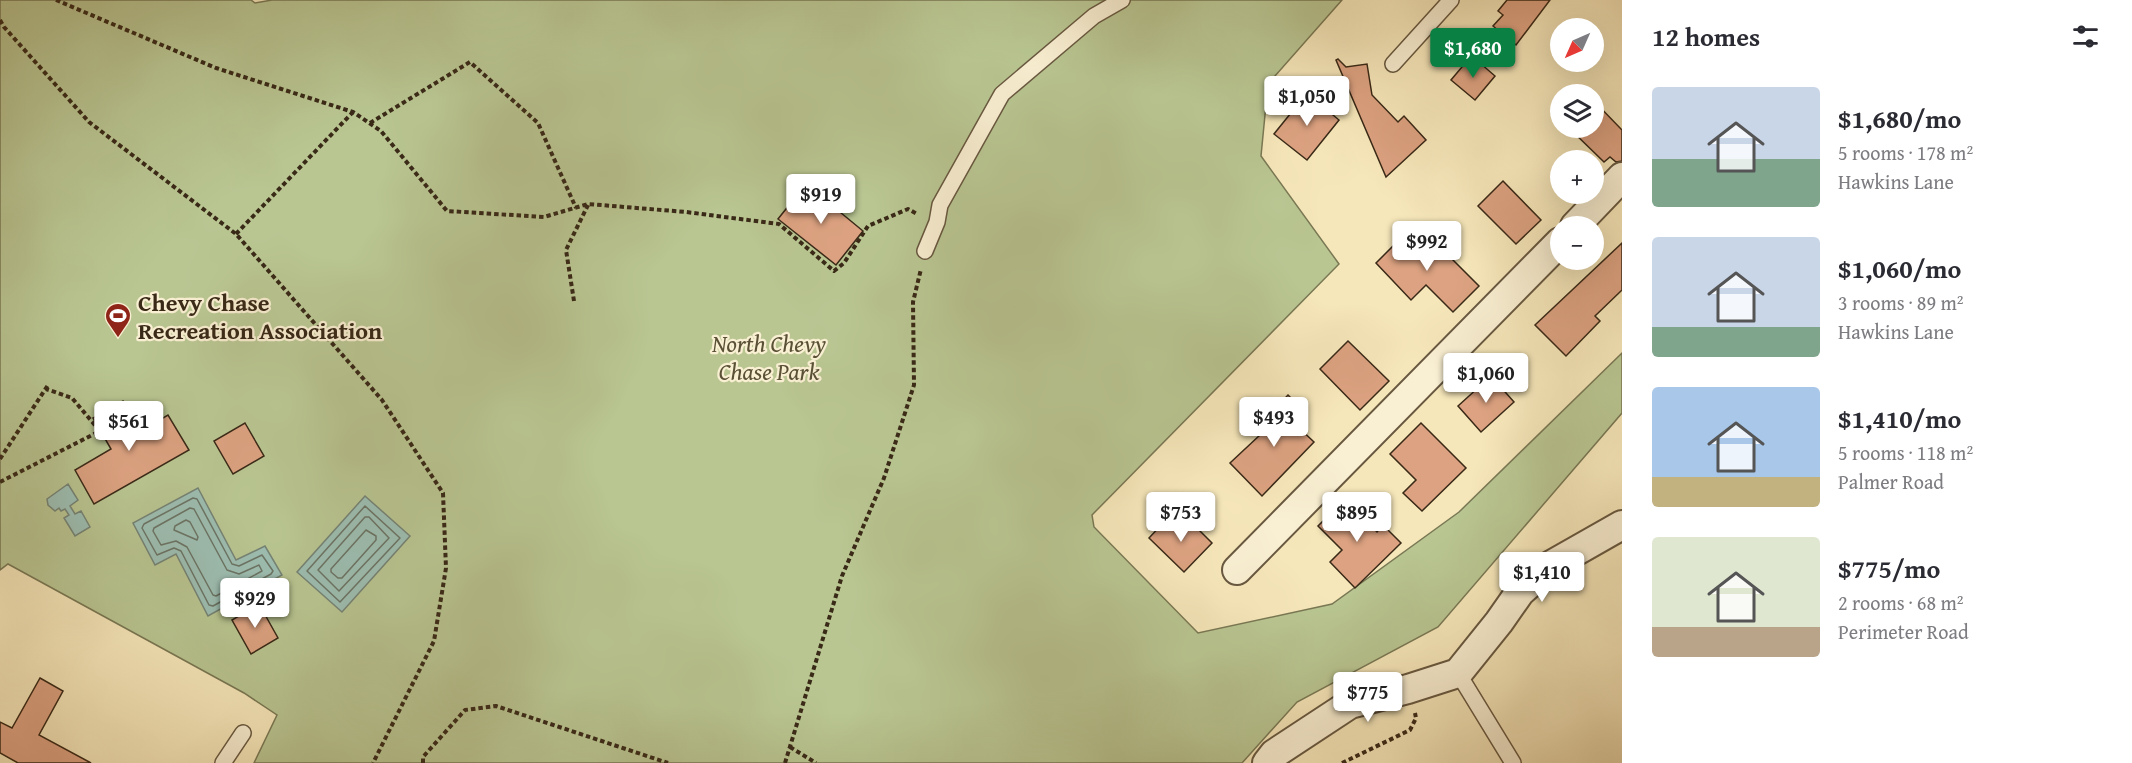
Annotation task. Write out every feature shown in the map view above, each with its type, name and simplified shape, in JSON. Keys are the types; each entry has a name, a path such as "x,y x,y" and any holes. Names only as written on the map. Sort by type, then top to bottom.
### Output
{"street":[{"path":"1585,216 1622,177"},
{"path":"1237,570 1550,252"},
{"path":"1267,763 1283,748 1350,704 1408,690 1458,674 1520,592 1534,579 1548,567 1622,525"}],"lane":[{"path":"925,251 937,222 940,205 1002,94 1094,16 1122,0"},
{"path":"1393,64 1451,0"},
{"path":"1458,674 1513,763"},
{"path":"223,763 243,733"}],"path":[{"path":"56,0 216,68 353,112 381,131 447,211 544,218 588,204 686,212 779,224 834,271 844,263 868,226 908,209 937,222"},
{"path":"0,20 88,122 236,234 382,400 443,493 446,568 434,641 373,763"},
{"path":"370,123 470,62 538,123 576,208"},
{"path":"236,234 353,112"},
{"path":"574,301 566,250 588,204"},
{"path":"785,763 842,576 884,478 914,385 913,302 925,251"},
{"path":"0,459 47,387 72,398 100,430 0,482"},
{"path":"423,763 423,757 465,710 496,706 668,763"},
{"path":"1341,763 1410,730 1416,718 1414,707"},
{"path":"790,747 816,763"}],"green space":[{"name":"North Chevy Chase Park","path":"0,0 251,0 255,3 272,0 1342,0 1268,84 1261,156 1339,264 1092,515 1094,527 1198,633 1332,604 1459,512 1622,353 1622,413 1438,627 1297,702 1242,763 254,763 277,715 244,693 8,564 0,570"}],"water":[{"path":"68,484 78,500 70,506 75,514 81,511 90,527 75,536 64,518 69,515 65,509 61,511 59,508 55,511 48,505 47,499"},
{"path":"198,488 236,560 265,546 282,575 208,616 176,554 155,565 133,523"},
{"path":"365,496 410,536 342,612 297,572"}],"building":[{"path":"1507,0 1550,0 1516,45 1493,26 1503,15 1498,11"},
{"path":"1338,59 1346,67 1367,64 1372,95 1398,122 1404,116 1426,140 1386,177 1336,60"},
{"path":"1467,61 1476,69 1480,63 1495,76 1475,100 1451,80"},
{"path":"1307,93 1339,120 1307,160 1274,134"},
{"path":"1604,111 1622,130 1622,161 1616,162 1610,157 1604,162 1604,150 1592,150 1579,138 1604,138"},
{"path":"1503,181 1541,220 1516,244 1478,206"},
{"path":"806,184 863,231 836,265 778,219"},
{"path":"1409,230 1434,255 1441,248 1479,286 1453,312 1426,285 1411,300 1376,263"},
{"path":"1622,243 1622,290 1595,316 1600,321 1566,356 1535,325 1593,270 1604,270 1604,260"},
{"path":"1348,341 1389,381 1360,410 1320,369"},
{"path":"1491,376 1514,402 1481,432 1458,406"},
{"path":"1288,395 1307,414 1296,425 1314,442 1262,496 1230,463 1275,421 1269,415"},
{"name":"Chevy Chase Recreation Association","path":"123,401 141,431 168,415 189,450 94,504 75,470 111,449 93,418"},
{"path":"245,423 264,456 233,474 214,441"},
{"path":"1421,423 1466,468 1422,511 1403,493 1416,480 1390,454"},
{"path":"1345,499 1377,532 1383,525 1401,543 1355,588 1330,562 1342,550 1318,526"},
{"path":"1167,519 1180,531 1190,521 1212,543 1184,572 1149,538"},
{"path":"259,604 278,638 251,654 232,620"},
{"path":"40,678 63,691 39,735 91,763 18,763 0,753 0,722 12,728"}],"place":[{"name":"Chevy Chase Recreation Association","path":"118,339"}]}
